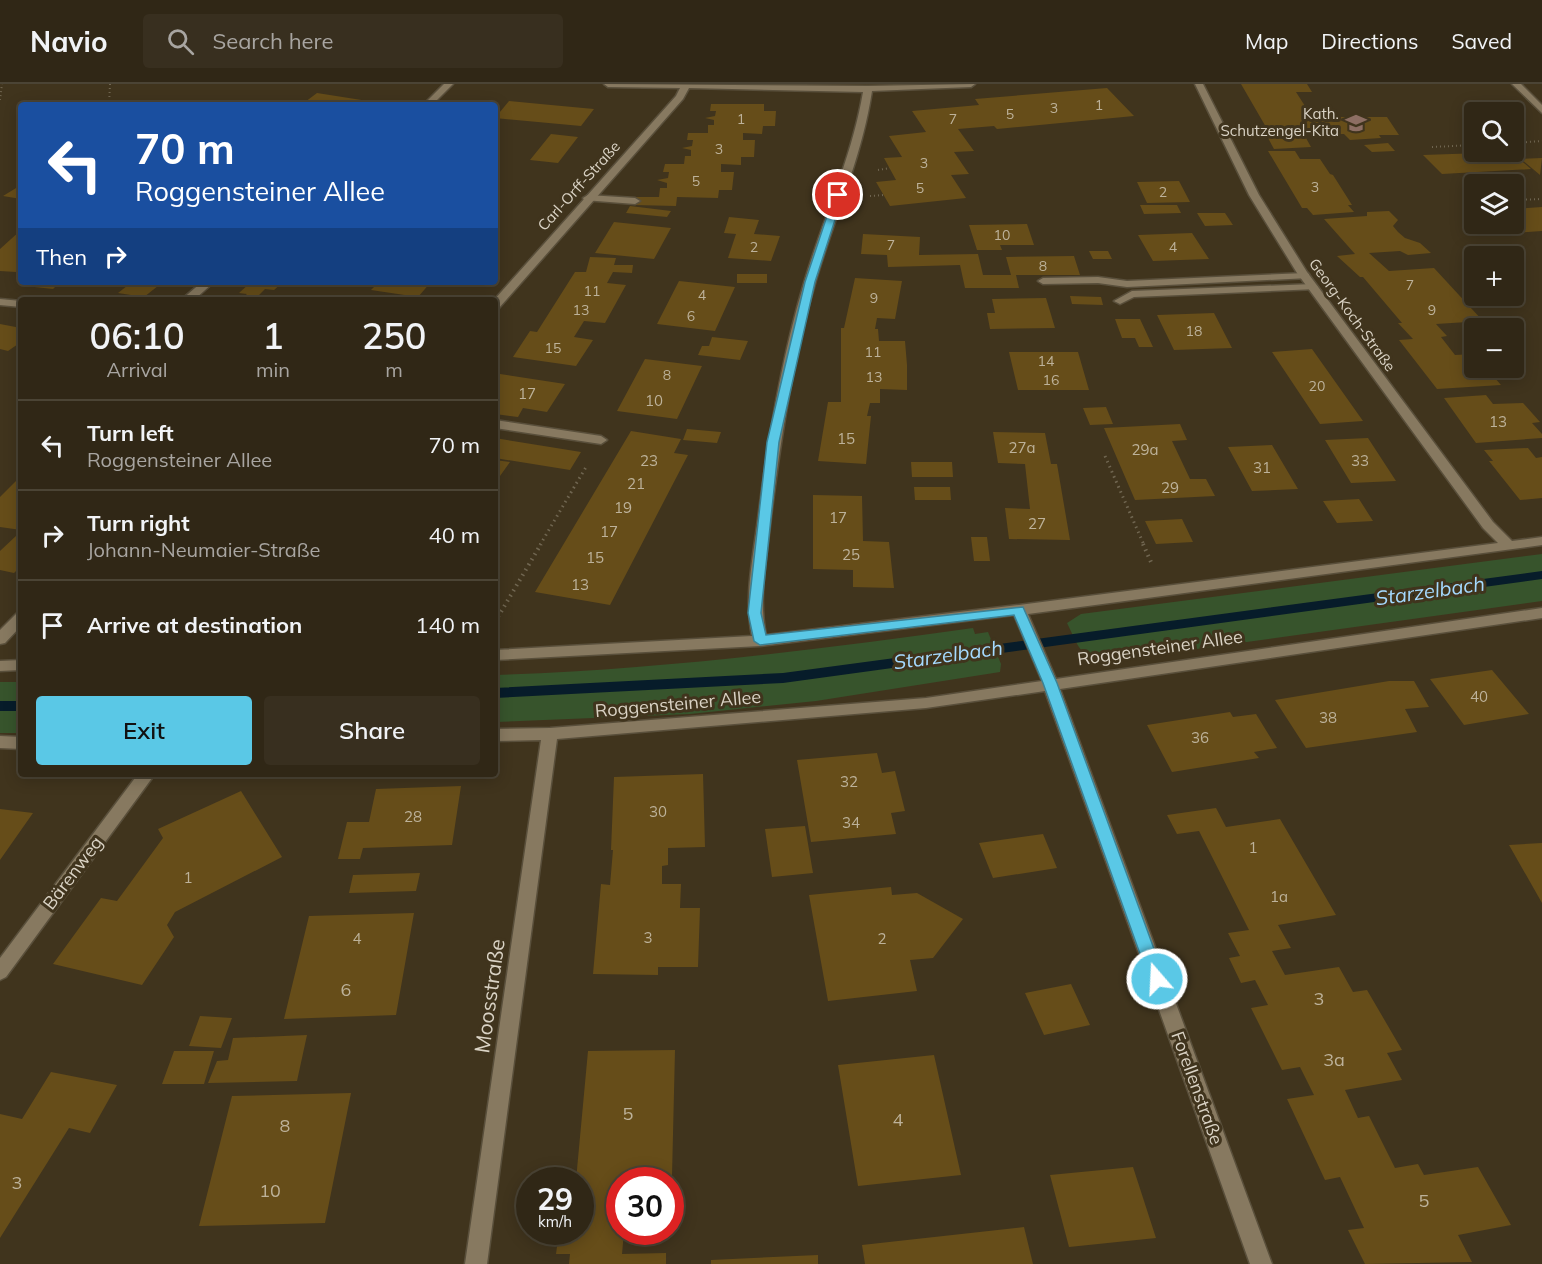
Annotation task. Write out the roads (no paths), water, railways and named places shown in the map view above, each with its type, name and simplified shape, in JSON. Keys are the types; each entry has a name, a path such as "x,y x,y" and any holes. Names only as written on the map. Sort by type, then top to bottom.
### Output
{"street":[{"path":"430,102 449,84"},
{"path":"608,84 868,89 971,84"},
{"name":"Georg-Koch-Straße","path":"1199,84 1254,195 1312,287 1488,525 1508,545"},
{"path":"1516,84 1542,110"},
{"name":"Carl-Orff-Straße","path":"498,303 588,198 680,97 687,85"},
{"path":"760,641 754,613 773,442 810,282 855,146 868,89"},
{"path":"588,198 635,201"},
{"path":"1043,281 1098,280 1127,284 1305,276"},
{"path":"191,297 205,285"},
{"path":"1120,301 1132,294 1312,287"},
{"path":"0,302 18,304"},
{"path":"498,424 601,440"},
{"path":"498,655 760,641 1019,610 1542,541"},
{"name":"Forellenstraße","path":"1019,610 1050,683 1261,1264"},
{"name":"Roggensteiner Allee","path":"498,735 550,734 926,703 1050,683 1542,614"},
{"path":"0,639 18,620"},
{"path":"0,666 18,665"},
{"name":"Moosstraße","path":"476,1264 550,734"},
{"path":"0,742 18,743"},
{"name":"Bärenweg","path":"0,972 145,777"}],"waterway":[{"name":"Starzelbach","path":"498,693 783,678 1542,575"},
{"name":"Starzelbach","path":"0,706 18,706"}],"place":[{"name":"Kath. Schutzengel-Kita","path":"1356,123"}]}
